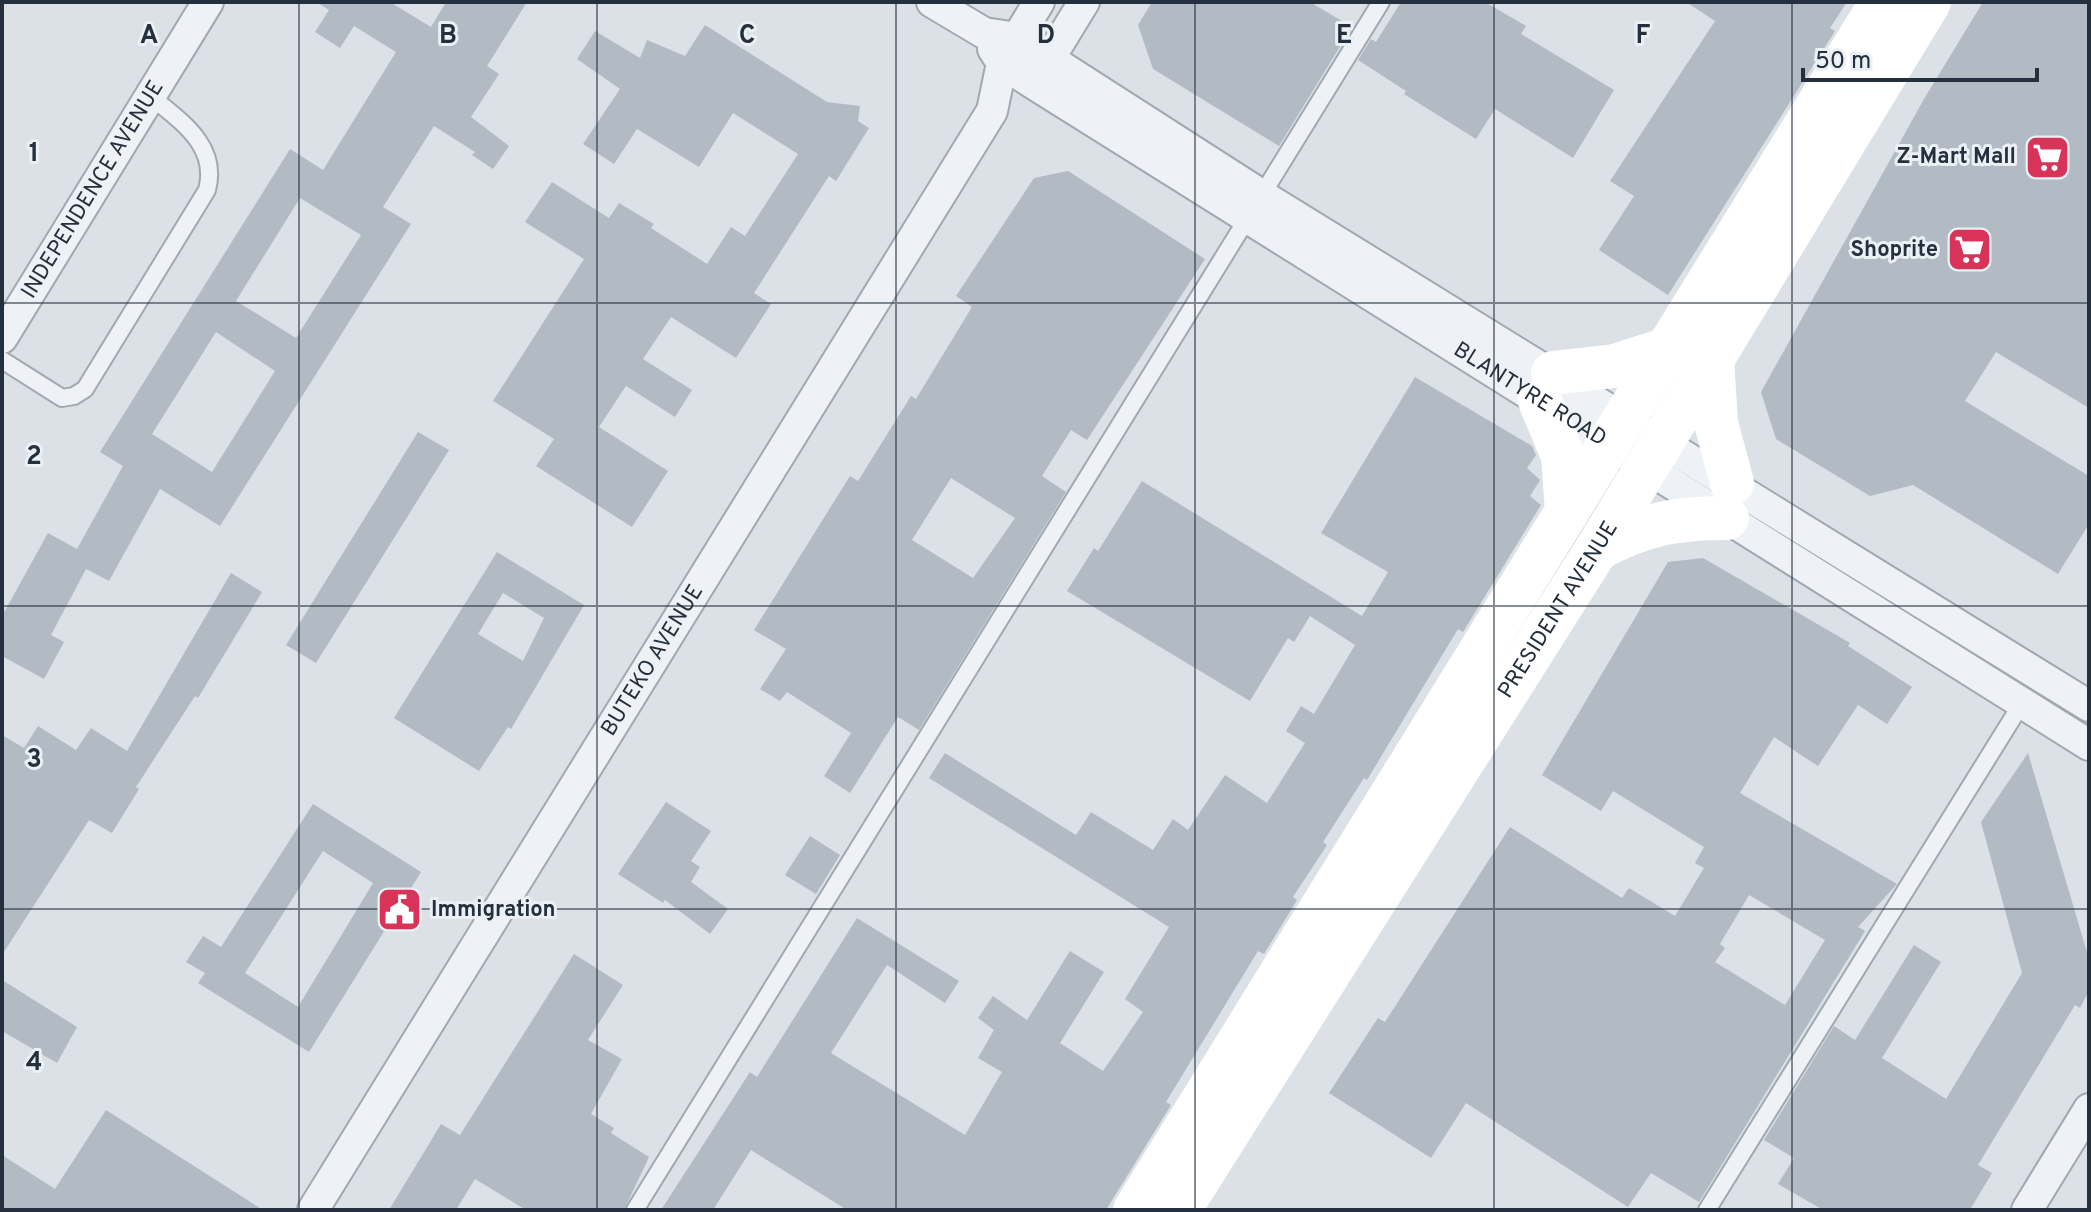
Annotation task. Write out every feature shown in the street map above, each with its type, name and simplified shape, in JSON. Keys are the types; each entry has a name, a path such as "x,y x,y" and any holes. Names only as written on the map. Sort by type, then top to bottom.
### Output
{"main road":[{"name":"PRESIDENT AVENUE","path":"1135,1210 1882,2"},
{"name":"PRESIDENT AVENUE","path":"1179,1210 1656,454 1771,257 1929,2"},
{"path":"1567,512 1563,456 1546,387 1668,349"},
{"path":"1597,549 1654,523 1681,518 1730,500 1716,423 1712,359"}],"street":[{"name":"INDEPENDENCE AVENUE","path":"2,338 208,2"},
{"name":"BLANTYRE ROAD","path":"932,2 1730,500 2089,706"},
{"name":"BUTEKO AVENUE","path":"313,1210 992,111 1009,51 1039,2"},
{"name":"BUTEKO AVENUE","path":"992,111 1042,71 1084,2"},
{"name":"BLANTYRE ROAD","path":"1730,500 2022,703 2089,745"},
{"path":"2027,1210 2078,1150 2089,1109"}],"lane":[{"path":"635,1210 1381,2"},
{"path":"2,360 62,398 74,396 85,389 207,190 210,164 198,137 149,95"},
{"path":"1707,1210 2022,703"}],"building":[{"path":"316,2 390,2 431,27 446,2 527,2 487,66 499,74 471,117 509,146 493,169 472,155 475,152 434,126 383,207 411,224 220,526 160,489 109,581 86,569 51,635 64,642 44,679 2,656 2,616 48,533 77,549 123,466 100,452 290,149 323,170 396,52 354,26 340,48 315,32 329,10","holes":["300,198 361,235 296,338 236,301","216,332 275,371 212,472 152,434"]},
{"path":"1152,2 1310,2 1352,27 1279,146 1153,69 1138,25"},
{"path":"1401,2 1485,2 1526,26 1521,34 1614,90 1573,158 1495,109 1476,139 1404,94 1406,91 1358,60 1371,39 1376,42"},
{"path":"1686,2 1847,2 1830,28 1835,31 1668,295 1599,250 1634,196 1610,181 1715,21"},
{"path":"1983,2 2089,2 2089,408 1996,352 1965,401 2089,476 2089,524 2058,574 1913,485 1870,496 1776,439 1761,392 1924,99"},
{"path":"705,25 827,102 860,106 858,121 869,128 836,181 829,176 754,293 771,304 736,358 671,317 643,359 692,390 675,417 626,386 599,427 668,471 632,527 536,466 554,439 493,401 584,259 525,222 552,182 609,218 619,203 654,224 651,228 707,264 731,227 745,236 798,154 733,113 699,167 637,129 614,164 583,144 620,89 577,59 595,31 640,58 647,40 685,56"},
{"path":"1068,171 1205,259 1087,440 1071,430 1042,476 1066,492 919,730 898,717 850,793 824,776 851,733 787,692 780,701 760,689 786,649 754,630 850,476 858,481 911,396 916,399 972,307 956,296 1034,178","holes":["951,478 1015,518 973,578 912,540"]},
{"path":"1415,377 1532,446 1536,455 1527,468 1540,480 1530,496 1541,505 1463,632 1458,629 1367,780 1364,778 1323,842 1327,845 1293,897 1297,900 1264,954 1258,951 1166,1102 1171,1105 1106,1210 847,1210 751,1150 713,1210 661,1210 750,1072 757,1077 857,918 959,981 945,1003 887,965 831,1053 965,1135 1002,1072 978,1058 994,1030 978,1018 993,996 1027,1020 1070,951 1104,972 1060,1043 1103,1071 1143,1012 1125,999 1169,927 929,778 945,753 1076,835 1091,812 1153,850 1173,819 1188,830 1225,775 1267,803 1305,743 1286,731 1301,706 1314,714 1355,645 1310,616 1294,642 1288,638 1250,701 1067,591 1094,548 1098,551 1142,481 1362,616 1388,572 1321,533"},
{"path":"418,432 449,450 316,663 286,645"},
{"path":"497,552 584,605 511,729 508,727 479,771 394,718","holes":["503,593 544,618 523,661 478,634"]},
{"path":"1703,558 1850,643 1848,646 1912,687 1887,724 1858,705 1818,766 1774,737 1740,793 1897,884 1858,927 1865,931 1699,1202 1651,1173 1628,1207 1466,1103 1431,1158 1329,1093 1378,1018 1385,1022 1510,827 1622,898 1629,888 1675,916 1704,868 1695,863 1704,847 1613,791 1601,811 1542,775 1668,562","holes":["1749,895 1825,940 1785,1005 1715,962 1725,948 1720,944"]},
{"path":"231,573 262,592 198,698 195,696 136,787 139,789 112,833 89,820 2,955 2,735 24,748 38,726 76,750 91,728 127,751"},
{"path":"2028,753 2089,959 2089,991 2080,1008 2075,1005 1978,1165 1992,1173 1970,1210 1823,1210 1778,1184 1794,1158 1764,1140 1834,1026 1855,1040 1914,945 1941,962 1882,1058 1946,1099 2022,973 1981,822"},
{"path":"666,802 711,831 691,861 700,867 691,882 728,909 710,934 665,900 663,903 618,874"},
{"path":"313,804 421,872 309,1052 198,983 205,973 186,962 203,936 221,947","holes":["323,851 373,883 298,1007 245,973"]},
{"path":"810,836 840,855 816,894 785,875"},
{"path":"574,954 623,985 588,1040 622,1059 591,1114 614,1128 611,1133 649,1157 624,1210 526,1210 475,1179 456,1210 389,1210 441,1124 460,1135"},
{"path":"2,980 77,1027 57,1063 2,1031"},
{"path":"106,1110 263,1210 2,1210 2,1155 55,1189"}],"place":[{"name":"Z-Mart Mall","path":"2047,157"},
{"name":"Shoprite","path":"1969,250"},
{"name":"Immigration","path":"400,910"}]}
